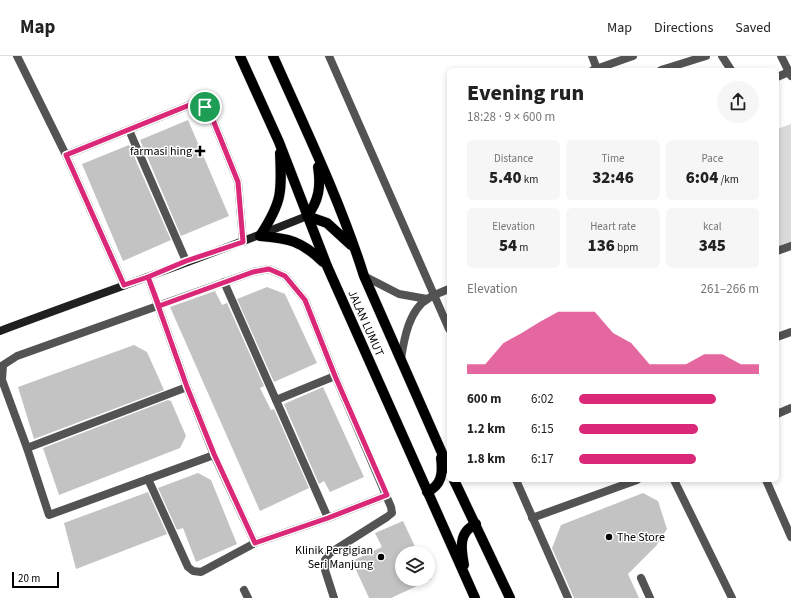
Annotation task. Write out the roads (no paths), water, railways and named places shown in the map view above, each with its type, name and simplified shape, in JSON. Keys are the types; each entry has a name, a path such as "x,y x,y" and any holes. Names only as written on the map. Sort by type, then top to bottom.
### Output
{"main road":[{"name":"JALAN LUMUT","path":"240,56 279,142 327,266 475,598"},
{"name":"JALAN LUMUT","path":"273,56 357,252 364,276 447,465"},
{"path":"279,142 281,192 278,206 260,236 298,242 312,251 327,266"},
{"path":"316,155 319,191 317,201 307,216 319,219 332,226 346,238 357,252"},
{"path":"427,492 434,489 441,480 442,471 441,453 433,434"},
{"path":"455,482 510,598"},
{"path":"466,579 461,546 464,534 471,526 476,524"}],"street":[{"path":"17,56 66,155 124,285"},
{"path":"329,56 431,297 447,325"},
{"path":"592,56 595,68"},
{"path":"598,68 633,56"},
{"path":"667,68 706,56"},
{"path":"722,56 730,68"},
{"path":"779,76 790,74 781,56"},
{"path":"66,155 192,104 205,107 211,115 238,182 243,242"},
{"path":"129,130 186,261"},
{"path":"0,331 148,277 186,261 260,236 307,216"},
{"path":"779,250 791,246"},
{"path":"214,454 49,515 28,448 2,380 3,365 17,356 253,272 269,269 285,276 305,300 335,376 387,495 392,513 330,554 325,560 326,570 334,598"},
{"path":"364,276 400,294 431,297"},
{"path":"148,277 187,387 214,454 255,543"},
{"path":"224,282 328,518"},
{"path":"401,359 409,323 431,297 447,290"},
{"path":"779,336 791,332"},
{"path":"276,400 335,376"},
{"path":"28,448 187,387"},
{"path":"779,413 791,408"},
{"path":"148,479 188,567 193,571 201,572 255,543 328,518 387,495"},
{"path":"517,482 568,598"},
{"path":"532,518 631,482"},
{"path":"675,482 732,598"},
{"path":"767,482 791,537"},
{"path":"641,578 650,598"}],"place":[{"name":"farmasi hing","path":"200,151"},
{"name":"The Store","path":"609,537"},
{"name":"Klinik Pergigian Seri Manjung","path":"381,557"}]}
